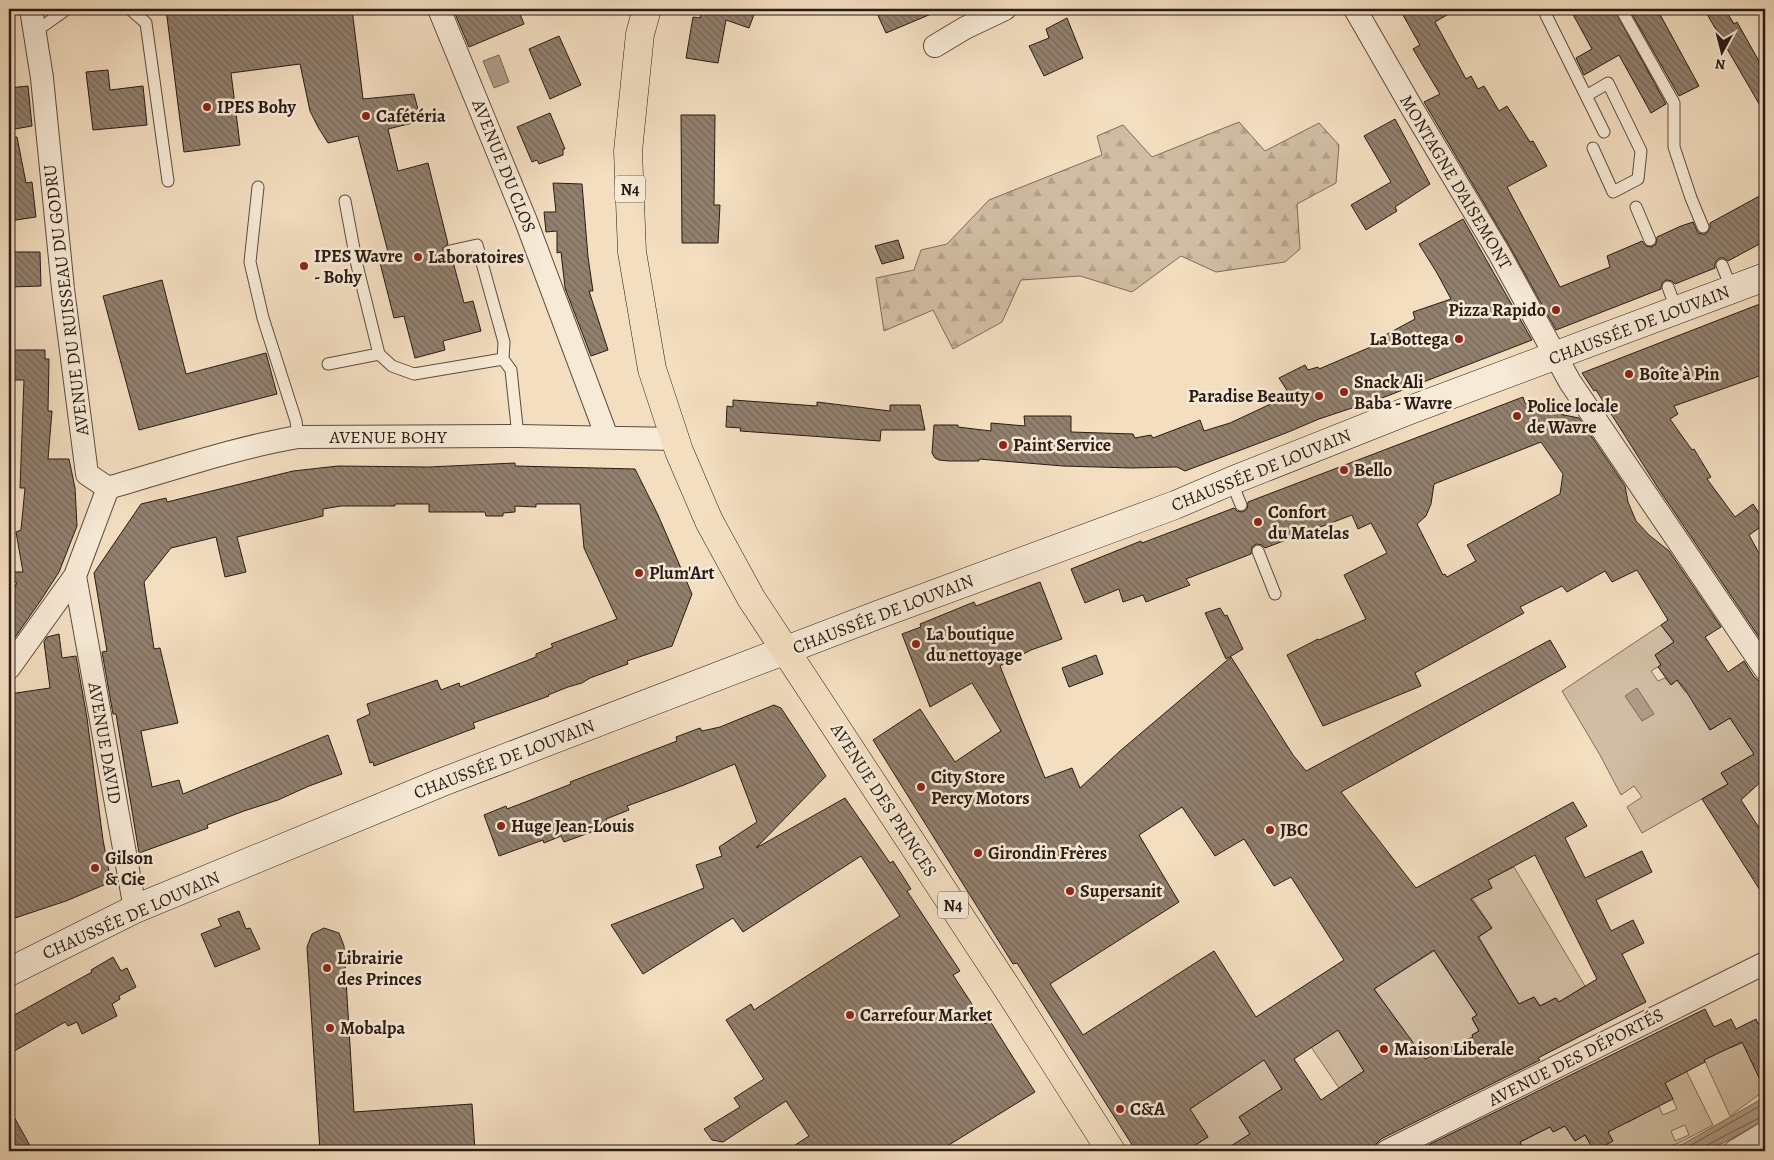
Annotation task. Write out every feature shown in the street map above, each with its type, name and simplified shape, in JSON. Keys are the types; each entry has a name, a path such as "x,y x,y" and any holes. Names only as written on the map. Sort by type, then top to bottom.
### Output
{"main road":[{"name":"N4","path":"647,9 640,34 628,151 632,252 652,369 675,440 709,520 751,598 785,651"},
{"name":"CHAUSSÉE DE LOUVAIN","path":"9,972 135,909 440,783 911,602 1175,505 1236,493 1410,410 1556,356 1672,299 1732,290 1765,277"},
{"name":"AVENUE DES PRINCES","path":"785,651 824,707 1111,1151"}],"street":[{"name":"AVENUE DU RUISSEAU DU GODRU","path":"31,9 42,78 63,289 87,474 108,488"},
{"name":"AVENUE DU CLOS","path":"439,9 526,221 607,437"},
{"path":"935,46 965,28 1006,9"},
{"name":"MONTAGNE D'AISEMONT","path":"1355,9 1499,252 1570,382 1765,669"},
{"name":"AVENUE BOHY","path":"108,488 192,463 298,437 518,436 675,440"},
{"path":"9,668 75,576 108,488"},
{"name":"AVENUE DAVID","path":"75,576 135,909"},
{"name":"AVENUE DES DÉPORTÉS","path":"1387,1151 1765,963"},
{"path":"1735,1151 1765,1134"}],"lane":[{"path":"36,31 67,9"},
{"path":"130,9 146,23 168,181"},
{"path":"1543,9 1604,132"},
{"path":"1621,9 1674,102 1674,147 1703,227"},
{"path":"1586,96 1608,83 1641,151 1638,179 1613,192 1593,148"},
{"path":"258,187 250,262 264,318 296,421 298,437"},
{"path":"345,201 357,265 379,354 392,366 414,374 503,359"},
{"path":"1636,206 1650,240"},
{"path":"450,251 477,245 504,342 503,359 512,370 518,436"},
{"path":"1722,265 1732,290"},
{"path":"328,364 379,354"},
{"path":"1258,551 1275,594"}],"green space":[{"path":"1239,122 1265,151 1319,123 1339,145 1336,183 1297,204 1300,249 1285,262 1216,272 1181,256 1132,292 1080,276 1021,280 1002,322 953,349 933,310 884,331 876,278 914,270 921,250 947,244 989,200 1102,155 1097,136 1123,125 1152,157"},
{"path":"1661,625 1674,642 1655,655 1661,665 1651,671 1658,681 1665,678 1671,685 1677,680 1685,692 1693,687 1703,718 1710,730 1730,718 1754,754 1721,773 1728,784 1642,833 1627,807 1642,797 1634,786 1621,795 1562,691"},
{"path":"1514,867 1585,986 1559,1002 1555,998 1540,1006 1534,997 1519,1004 1479,937 1492,928 1472,898 1492,888 1488,880"},
{"path":"1434,951 1477,1015 1472,1019 1479,1031 1472,1035 1473,1037 1454,1046 1456,1049 1431,1069 1374,989"},
{"path":"1338,1030 1364,1071 1339,1088 1311,1047"},
{"path":"1727,1042 1730,1048 1743,1043 1765,1090 1730,1116 1702,1055"},
{"path":"1278,1050 1279,1084 1282,1089 1239,1117 1250,1134 1223,1151 1196,1151 1194,1146 1208,1137 1203,1129 1184,1140 1182,1114"},
{"path":"1680,1058 1713,1125 1681,1142 1657,1151 1522,1151 1520,1142 1550,1127 1553,1132 1565,1126 1575,1141 1585,1135 1594,1150 1603,1124 1622,1114 1627,1123 1638,1117 1654,1097 1663,1115 1677,1109 1661,1075","holes":["1685,1125 1689,1135 1675,1141 1671,1131"]}],"water":[{"path":"499,55 509,82 494,88 483,61"},
{"path":"1637,688 1654,714 1642,721 1625,696"},
{"path":"1765,1097 1765,1121 1723,1143 1704,1151 1661,1151 1683,1144"}],"building":[{"path":"166,9 223,9 224,15 273,9 352,9 363,99 414,94 421,121 388,129 398,171 428,163 448,244 443,248 443,253 447,258 452,258 464,303 473,301 481,331 443,341 445,350 415,358 404,316 394,318 379,259 389,256 358,136 328,143 310,111 300,64 231,73 240,145 184,152"},
{"path":"453,9 518,9 524,24 469,47"},
{"path":"702,9 756,9 749,28 726,20 718,63 686,58 693,17 700,18"},
{"path":"875,9 943,9 886,33"},
{"path":"1415,9 1457,9 1435,22 1466,79 1471,76 1478,89 1484,86 1499,111 1507,106 1530,142 1533,141 1547,166 1507,187 1560,287 1610,267 1607,256 1642,241 1646,246 1652,247 1656,244 1657,237 1681,226 1693,222 1698,233 1706,234 1710,228 1710,223 1765,193 1765,241 1728,261 1724,258 1719,258 1715,263 1715,268 1675,284 1672,281 1666,280 1662,283 1661,289 1556,330 1510,247 1424,102 1440,94 1413,49 1420,45 1403,15"},
{"path":"1570,9 1614,9 1666,104 1651,113 1619,55 1584,75 1576,58 1592,49"},
{"path":"1629,9 1657,9 1699,86 1679,96"},
{"path":"1704,9 1725,9 1734,24 1737,22 1765,72 1765,114"},
{"path":"1067,18 1083,58 1044,76 1029,46 1049,38 1046,29"},
{"path":"559,36 581,85 550,99 529,49"},
{"path":"108,70 110,90 143,86 147,125 93,130 86,72"},
{"path":"28,86 32,126 9,130 9,88"},
{"path":"550,113 565,149 563,149 563,155 539,164 537,160 532,162 517,127"},
{"path":"681,115 715,115 714,205 720,205 718,243 682,243"},
{"path":"1395,119 1430,184 1395,207 1397,211 1366,230 1351,205 1391,182 1364,136"},
{"path":"17,137 26,183 32,182 36,217 9,221 9,138"},
{"path":"553,183 582,184 593,291 589,291 608,350 591,356 565,288 561,252 557,253 557,231 546,232 544,212 556,212"},
{"path":"1463,219 1532,340 1185,471 1177,467 1063,466 979,459 979,461 949,461 939,460 932,453 934,425 958,425 958,427 991,431 991,423 1025,426 1024,416 1071,416 1071,432 1133,434 1135,438 1151,435 1153,438 1200,420 1204,431 1230,423 1290,395 1279,378 1305,365 1308,370 1318,367 1319,369 1380,343 1378,339 1415,319 1413,312 1451,299 1419,244"},
{"path":"898,240 904,258 882,264 875,246"},
{"path":"9,252 40,252 41,286 9,287"},
{"path":"162,280 186,374 266,353 277,394 139,430 103,296"},
{"path":"1765,302 1765,374 1674,406 1678,414 1670,419 1692,450 1694,449 1711,477 1707,479 1735,517 1753,504 1765,522 1765,524 1749,535 1765,564 1765,646 1658,488 1596,390 1594,391 1582,373"},
{"path":"9,350 45,350 45,359 49,359 48,411 52,411 48,459 69,459 75,488 77,526 59,572 9,646 9,596 17,583 9,577 9,572 23,572 16,532 21,530 25,488 20,488 24,380 11,380"},
{"path":"1523,397 1525,403 1555,409 1554,413 1579,418 1625,486 1628,502 1636,521 1649,535 1669,551 1721,627 1705,637 1728,672 1744,661 1754,677 1759,681 1765,682 1765,778 1741,800 1765,837 1765,898 1702,799 1728,784 1721,773 1754,754 1730,718 1710,730 1677,680 1671,685 1658,667 1661,665 1655,655 1674,642 1661,625 1668,620 1637,570 1612,582 1605,571 1567,592 1562,586 1520,607 1524,613 1415,673 1421,686 1323,726 1287,655 1318,639 1366,619 1344,575 1387,553 1371,523 1358,529 1352,515 1265,548 1262,545 1256,544 1252,547 1251,554 1186,579 1190,585 1146,602 1143,595 1123,602 1119,589 1085,603 1071,569 1141,541 1142,543 1234,508 1237,511 1243,512 1247,509 1248,502","holes":["1541,442 1563,474 1560,494 1467,545 1476,561 1447,577 1445,574 1443,575 1417,524 1426,516 1431,504 1434,484"]},
{"path":"733,400 817,406 817,402 890,411 890,405 920,405 925,430 881,430 880,441 740,431 741,428 726,427 727,406 733,407"},
{"path":"515,463 515,466 635,469 658,515 692,594 672,646 627,661 628,664 590,678 582,683 473,723 475,728 374,766 373,762 370,763 357,720 370,714 367,704 437,680 441,690 459,683 460,687 536,657 536,654 553,647 551,644 617,619 584,548 580,504 536,504 536,507 515,506 515,512 503,513 503,516 486,516 485,512 429,512 429,504 341,506 323,509 323,516 237,537 246,572 225,577 216,537 171,548 144,582 154,649 160,648 178,723 141,731 152,787 179,780 183,794 328,735 342,774 278,800 207,825 208,828 139,853 116,714 113,714 102,652 107,651 94,573 141,504 166,498 167,502 293,471 338,466 429,467"},
{"path":"1040,582 1062,639 1031,650 1000,666 1045,778 1072,768 1080,788 1120,751 1231,657 1293,755 1306,771 1550,640 1566,667 1341,792 1416,888 1573,802 1587,826 1565,838 1585,878 1642,851 1652,872 1596,900 1611,931 1633,920 1644,943 1622,954 1646,1002 1538,1058 1540,1060 1381,1139 1376,1144 1374,1151 1223,1151 1250,1134 1239,1117 1282,1089 1264,1060 1190,1109 1208,1137 1186,1151 1136,1151 1017,963 1013,964 873,740 920,709 955,762 1001,731 972,683 930,707 902,634 921,627 920,624 974,602 976,606","holes":["1182,807 1215,856 1244,839 1274,886 1291,877 1344,960 1256,1017 1214,951 1083,1035 1050,984 1179,902 1139,835","1535,855 1597,979 1559,1002 1556,998 1540,1006 1534,997 1519,1004 1478,937 1492,928 1471,899 1492,888 1488,880","1434,950 1477,1015 1472,1018 1479,1031 1472,1035 1473,1037 1425,1059 1374,989","1338,1030 1364,1071 1321,1100 1294,1059"]},
{"path":"1220,608 1225,616 1227,615 1243,649 1226,659 1205,613"},
{"path":"59,634 62,658 76,656 111,882 66,901 9,920 9,809 14,808 9,773 9,694 50,688 44,642 47,637"},
{"path":"1096,655 1103,674 1069,687 1062,668"},
{"path":"774,705 781,708 826,776 756,848 845,798 890,863 893,861 911,889 907,891 960,971 953,975 985,1024 990,1021 1035,1092 939,1151 786,1151 809,1136 786,1101 723,1142 712,1140 704,1129 740,1107 734,1098 764,1079 726,1020 751,1004 754,1010 900,916 861,856 743,932 733,918 643,974 611,925 704,888 696,865 722,856 719,847 757,822 735,764 627,806 629,810 606,819 608,826 564,842 561,836 544,843 543,840 499,856 484,815 506,806 507,809 528,801 571,784 570,782 677,741 676,737 700,728 702,731 720,727"},
{"path":"239,911 246,929 250,928 260,949 215,967 201,934 221,926 218,919"},
{"path":"324,928 339,933 344,946 354,1112 472,1104 475,1151 320,1151 307,947 312,934"},
{"path":"113,957 121,971 127,968 136,987 119,996 120,999 112,1004 117,1016 82,1034 77,1022 68,1026 65,1022 9,1054 9,1018 92,972 91,970"},
{"path":"1705,1009 1714,1027 1731,1019 1736,1029 1756,1019 1758,1024 1765,1020 1765,1090 1742,1042 1704,1060 1705,1062 1665,1083 1673,1099 1608,1132 1613,1141 1594,1151 1585,1135 1575,1141 1565,1126 1553,1132 1550,1127 1520,1142 1524,1151 1416,1151"},
{"path":"9,1108 33,1151 9,1151"}],"place":[{"name":"IPES Bohy","path":"207,107"},
{"name":"Cafétéria","path":"366,116"},
{"name":"Laboratoires","path":"418,257"},
{"name":"IPES Wavre - Bohy","path":"304,266"},
{"name":"Pizza Rapido","path":"1556,310"},
{"name":"La Bottega","path":"1459,339"},
{"name":"Boîte à Pin","path":"1629,374"},
{"name":"Snack Ali Baba - Wavre","path":"1344,392"},
{"name":"Paradise Beauty","path":"1319,396"},
{"name":"Police locale de Wavre","path":"1517,416"},
{"name":"Paint Service","path":"1003,445"},
{"name":"Bello","path":"1344,470"},
{"name":"Confort du Matelas","path":"1258,522"},
{"name":"Plum'Art","path":"639,573"},
{"name":"La boutique du nettoyage","path":"916,644"},
{"name":"City Store Percy Motors","path":"921,787"},
{"name":"Huge Jean-Louis","path":"501,826"},
{"name":"JBC","path":"1270,830"},
{"name":"Girondin Frères","path":"978,853"},
{"name":"Gilson & Cie","path":"95,868"},
{"name":"Supersanit","path":"1070,891"},
{"name":"Librairie des Princes","path":"327,968"},
{"name":"Carrefour Market","path":"850,1015"},
{"name":"Mobalpa","path":"330,1028"},
{"name":"Maison Liberale","path":"1384,1049"},
{"name":"C&A","path":"1120,1109"}]}
